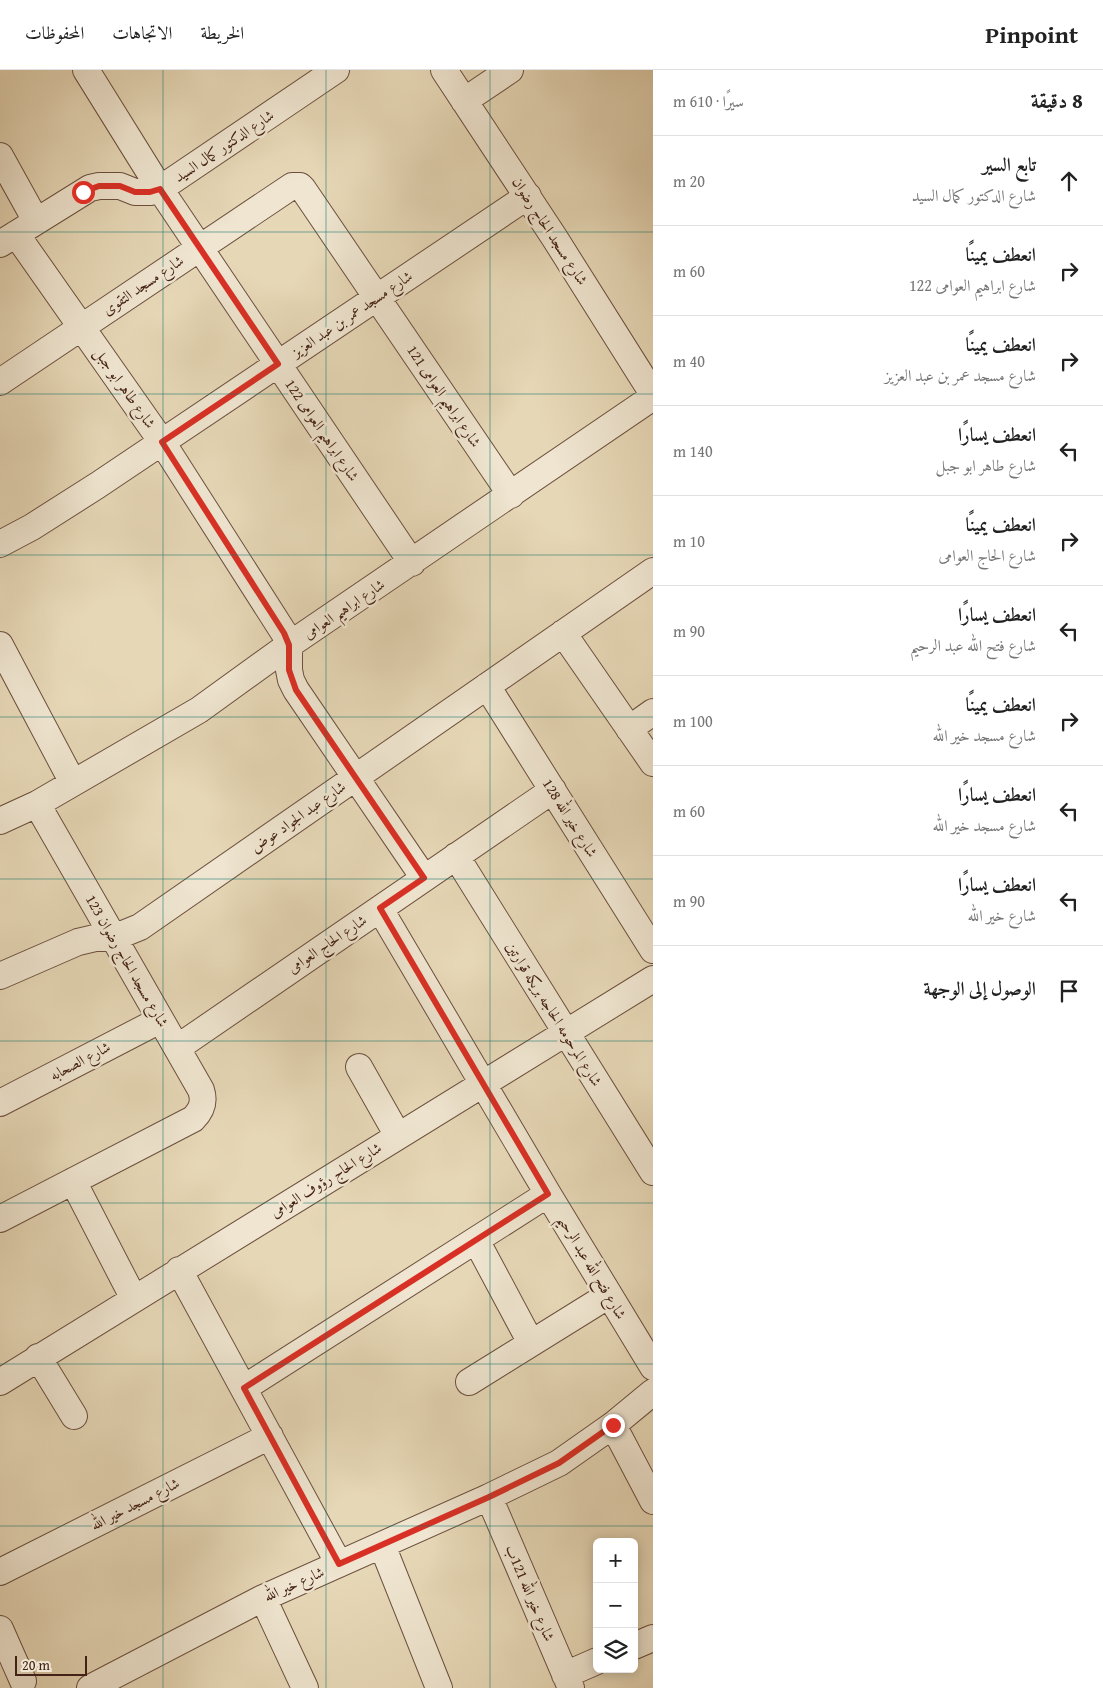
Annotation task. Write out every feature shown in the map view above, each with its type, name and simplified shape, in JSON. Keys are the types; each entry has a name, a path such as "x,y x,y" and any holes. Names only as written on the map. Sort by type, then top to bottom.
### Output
{"street":[{"name":"شارع ابراهيم العوامى 122","path":"86,70 160,189 412,563"},
{"name":"شارع الدكتور كمال السيد","path":"17,233 83,192 99,186 120,186 135,192 150,192 160,189 336,70"},
{"name":"شارع مسجد الحاج رضوان","path":"444,70 528,196 653,395"},
{"path":"464,100 510,70"},
{"name":"شارع طاهر ابو جبل","path":"0,156 17,233 162,442 284,633 289,645 289,670 296,690 424,878"},
{"name":"شارع مسجد التقوى","path":"0,382 292,186 300,186 303,189 377,298"},
{"name":"شارع مسجد عمر بن عبد العزيز","path":"0,544 32,527 162,442 528,196"},
{"name":"شارع ابراهيم العوامى 121","path":"377,298 511,495"},
{"name":"شارع ابراهيم العوامى","path":"0,822 37,804 198,710 289,645 412,563 653,395"},
{"name":"شارع عبد الجواد عوض","path":"0,976 78,942 95,938 114,938 140,926 653,571"},
{"path":"563,633 653,763"},
{"path":"0,645 73,783"},
{"name":"شارع خير الله 128","path":"487,686 651,942"},
{"path":"629,729 653,712"},
{"name":"شارع الحاج العوامى","path":"177,1048 552,790"},
{"name":"شارع مسجد الحاج رضوان 123","path":"37,804 203,1096 201,1109 193,1118 73,1181"},
{"name":"شارع المرحومه الحاجه بريكه قوارتين","path":"456,856 566,1032 651,1163"},
{"name":"شارع فتح الله عبد الرحيم","path":"380,908 548,1194 653,1367"},
{"name":"شارع الحاج رؤوف العوامى","path":"0,1382 653,979"},
{"name":"شارع الصحابه","path":"0,1103 160,1020"},
{"path":"359,1067 398,1136"},
{"path":"0,1219 73,1181 134,1299"},
{"path":"244,1388 548,1194"},
{"path":"476,1240 530,1343"},
{"path":"179,1270 339,1564"},
{"path":"469,1382 609,1295"},
{"path":"38,1357 74,1416"},
{"name":"شارع خير الله","path":"90,1688 263,1598 489,1497 559,1463 613,1425 653,1392"},
{"path":"613,1425 653,1501"},
{"name":"شارع مسجد خير الله","path":"0,1572 270,1436"},
{"name":"شارع خير الله 121ب","path":"489,1497 568,1681"},
{"path":"382,1545 439,1688"},
{"path":"263,1598 305,1688"},
{"path":"0,1629 23,1681"},
{"path":"638,1644 653,1638"},
{"path":"568,1681 593,1664"}],"route":[{"path":"83,192 99,186 120,186 135,192 150,192 160,189 278,364 162,442 284,633 289,645 289,670 296,690 424,878 380,908 548,1194 244,1388 339,1564 489,1497 559,1463 613,1425"}]}
